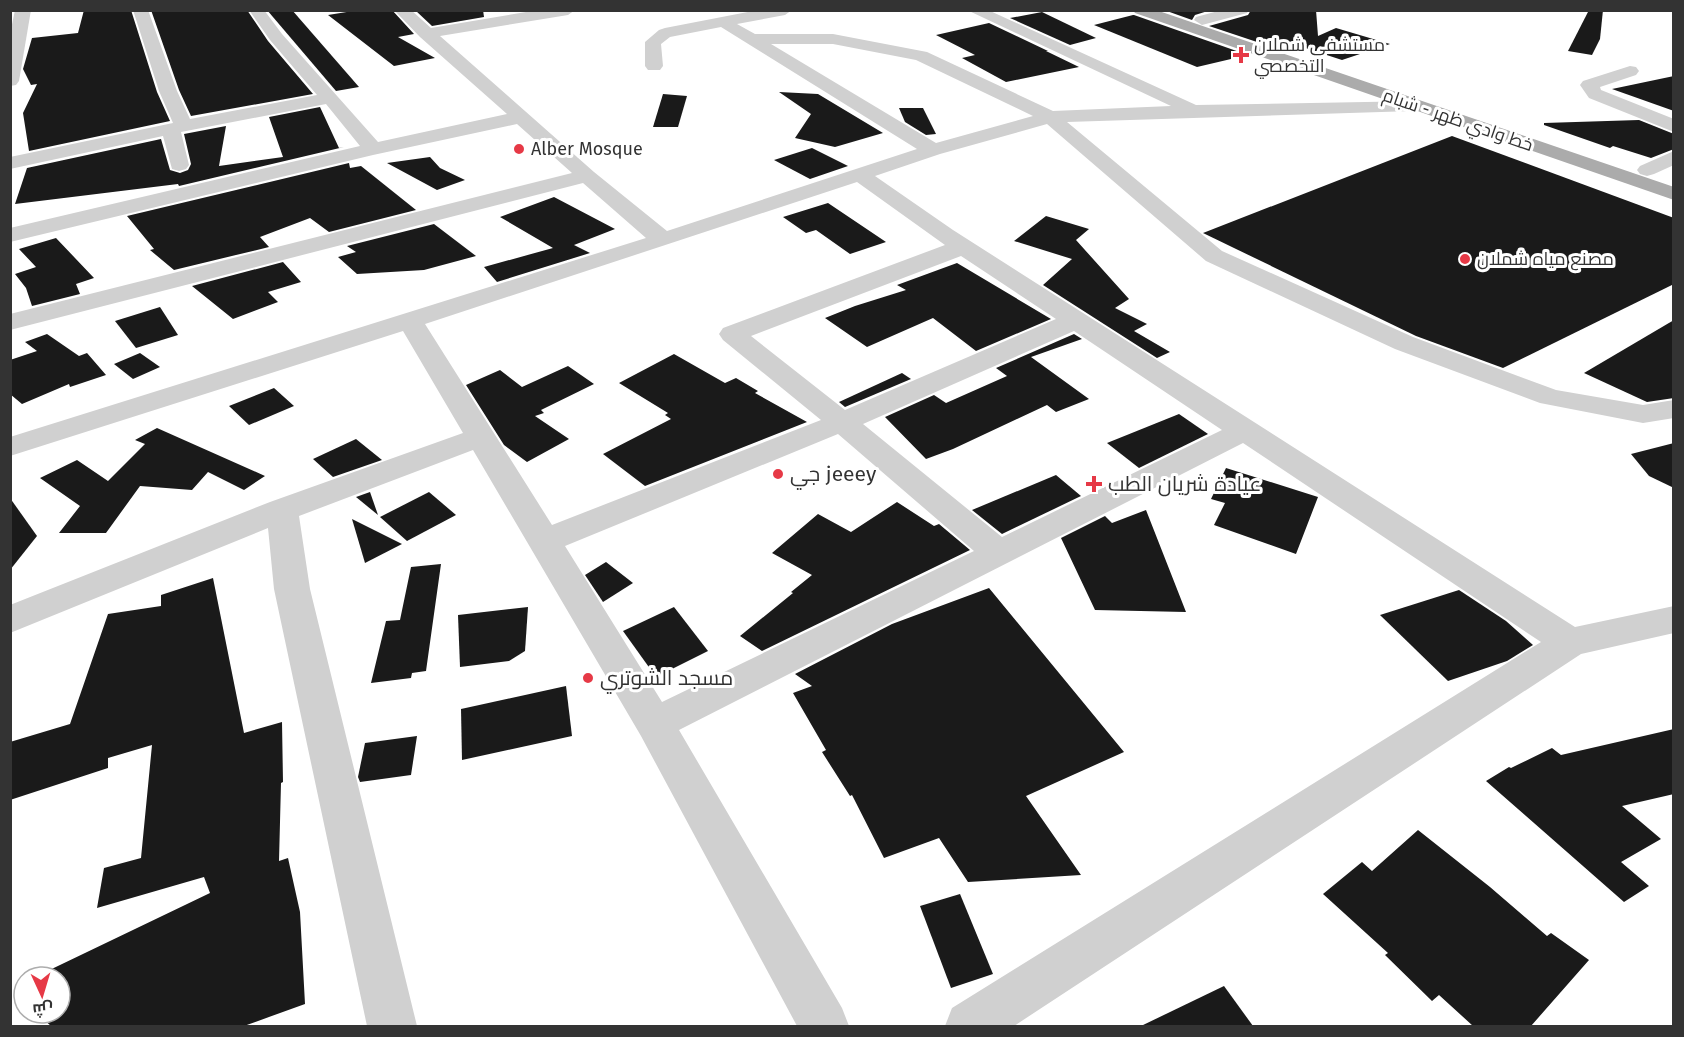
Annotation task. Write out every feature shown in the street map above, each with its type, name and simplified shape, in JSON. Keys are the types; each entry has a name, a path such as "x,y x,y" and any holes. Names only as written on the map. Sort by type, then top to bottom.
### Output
{"main road":[{"name":"خط وادي ظهر - شبام","path":"1140,10 1674,194"},
{"path":"1174,10 1674,179"}],"street":[{"path":"10,81 23,10"},
{"path":"140,10 168,91 177,127 179,165"},
{"path":"256,10 276,37 373,149"},
{"path":"401,10 587,176 663,240"},
{"path":"654,66 653,42 665,33 785,10"},
{"path":"974,10 1195,111"},
{"path":"1202,20 1242,10"},
{"path":"426,34 563,11"},
{"path":"725,23 933,150"},
{"path":"752,39 833,39 921,56 1050,117 1214,256 1404,343 1550,397 1643,414 1674,410"},
{"path":"1630,71 1589,85 1595,94 1674,126"},
{"path":"10,163 177,127 330,98"},
{"path":"10,447 663,240 933,150 1050,117 1413,105"},
{"path":"10,235 373,149 522,117"},
{"path":"1647,170 1674,157"},
{"path":"860,175 962,247 1570,642"},
{"path":"10,322 398,226 587,176"},
{"path":"962,247 732,334 999,553"},
{"path":"410,320 654,724 824,1026"},
{"path":"544,541 842,422 1075,321"},
{"path":"654,724 1242,431"},
{"path":"10,620 282,510 481,437"},
{"path":"282,510 292,589 392,1026"},
{"path":"970,1026 1570,642 1674,619"}],"building":[{"path":"84,10 131,10 157,92 170,121 29,151 23,113 37,84 31,85 23,69 32,38 78,33"},
{"path":"151,10 247,10 268,41 313,94 191,116 179,90"},
{"path":"267,10 292,10 359,87 336,91"},
{"path":"359,10 392,10 414,34 398,37 435,58 394,66 328,15"},
{"path":"415,10 483,10 484,17 432,26"},
{"path":"1164,10 1211,10 1195,15 1192,20"},
{"path":"1251,10 1316,10 1318,36 1336,28 1390,44 1342,60 1293,44 1275,48 1209,26 1248,15"},
{"path":"1589,10 1603,10 1600,39 1592,55 1568,51"},
{"path":"1042,12 1096,38 1070,45 1010,18"},
{"path":"1133,15 1248,55 1197,67 1094,25"},
{"path":"989,23 1079,67 1006,82 962,58 975,55 936,35"},
{"path":"1674,76 1674,111 1612,89"},
{"path":"779,92 818,94 883,133 835,147 795,138 811,114"},
{"path":"663,94 687,96 678,127 653,127"},
{"path":"320,107 339,148 344,147 179,186 178,184 15,204 27,168 161,139 170,170 180,173 188,170 191,164 184,134 226,126 219,166 283,157 269,117"},
{"path":"899,108 923,108 936,134 926,135 905,122"},
{"path":"1639,120 1674,134 1674,149 1651,158 1613,146 1610,148 1544,125 1544,123"},
{"name":"مصنع مياه شملان","path":"1452,136 1674,218 1674,284 1503,368 1416,336 1203,233"},
{"path":"812,148 848,166 810,179 774,160"},
{"path":"430,157 440,168 465,180 437,190 387,163"},
{"path":"349,163 350,168 361,166 416,210 329,232 310,218 260,237 269,247 174,270 150,250 154,249 127,216"},
{"path":"554,197 615,229 574,245 590,253 497,282 484,267 553,248 500,217"},
{"path":"828,203 886,242 850,254 816,230 806,233 783,217"},
{"path":"1046,216 1089,229 1076,240 1129,299 1115,308 1147,324 1134,331 1170,352 1157,358 1043,285 1072,259 1014,241"},
{"path":"434,224 476,256 424,270 357,274 338,257 356,252 347,246"},
{"path":"56,238 94,278 76,284 80,294 32,306 26,288 15,274 36,267 19,249"},
{"path":"283,262 301,282 268,292 278,302 233,319 192,286"},
{"path":"957,263 1051,319 976,351 933,318 867,347 825,318 906,290 897,285"},
{"path":"160,307 178,335 136,348 115,321"},
{"path":"1674,320 1674,398 1647,402 1584,373"},
{"path":"47,334 79,356 87,353 106,375 70,387 69,384 22,404 10,394 10,360 37,351 25,342"},
{"path":"1074,334 1082,339 1031,357 1089,399 1056,412 1047,405 953,449 926,459 885,417 934,395 946,403 1007,376 996,368"},
{"path":"140,353 160,367 133,379 114,364"},
{"path":"674,354 725,383 736,378 758,391 755,393 807,422 645,486 603,454 671,419 665,415 668,413 619,383"},
{"path":"568,366 594,384 541,410 544,413 535,416 569,439 527,462 504,445 466,385 500,370 522,387"},
{"path":"902,373 911,379 845,407 839,402"},
{"path":"274,388 294,406 249,425 229,406"},
{"path":"1179,414 1208,434 1139,468 1107,443"},
{"path":"157,428 265,476 244,490 208,472 192,490 140,486 106,533 59,533 80,506 40,478 77,460 108,481 145,444 135,440"},
{"path":"356,439 382,460 333,477 313,459"},
{"path":"1674,443 1674,488 1649,476 1631,454"},
{"path":"1226,468 1318,497 1296,554 1214,525 1225,503 1211,499"},
{"path":"1056,475 1081,496 1002,534 972,510"},
{"path":"370,492 378,515 356,497"},
{"path":"429,492 456,515 407,541 380,517"},
{"path":"10,498 37,536 10,570"},
{"path":"897,502 934,526 939,524 970,550 762,651 740,636 812,575 772,553 818,514 851,532"},
{"path":"1146,510 1186,612 1095,610 1061,538 1105,516 1112,523"},
{"path":"352,519 402,544 365,563"},
{"path":"606,562 633,583 603,602 585,575"},
{"path":"441,564 426,671 412,673 411,678 371,683 386,621 400,620 411,567"},
{"path":"213,578 244,733 282,722 283,782 281,783 279,861 288,858 300,912 305,1004 244,1026 51,1026 72,1025 72,965 60,965 210,893 204,877 97,908 104,868 141,858 152,745 108,758 108,768 10,800 10,742 70,724 108,614 161,606 161,595"},
{"path":"989,588 1124,752 1026,796 1081,875 968,882 939,838 884,858 852,795 850,796 822,752 826,750 793,693 812,686 795,674 892,624"},
{"path":"1459,590 1506,621 1533,645 1507,661 1448,681 1380,615"},
{"path":"528,607 525,651 509,661 460,667 458,615"},
{"path":"674,607 708,651 656,677 623,631"},
{"path":"566,686 572,736 462,760 461,709"},
{"path":"1674,729 1674,794 1622,806 1661,839 1621,862 1649,886 1624,902 1486,781 1509,767 1552,748 1561,755"},
{"path":"417,736 411,775 360,782 358,777 365,743"},
{"path":"1418,830 1547,936 1551,933 1589,960 1531,1026 1473,1026 1439,995 1432,1001 1385,955 1388,953 1323,894 1362,862 1372,871"},
{"path":"960,894 993,974 951,988 920,906"},
{"path":"1224,986 1253,1026 1141,1026"}],"place":[{"name":"مستشفى شملان التخصصي","path":"1241,55"},
{"name":"Alber Mosque","path":"519,149"},
{"name":"مصنع مياه شملان","path":"1465,259"},
{"name":"جي jeeey","path":"778,474"},
{"name":"عيادة شريان الطب","path":"1094,484"},
{"name":"مسجد الشوتري","path":"588,678"}]}
